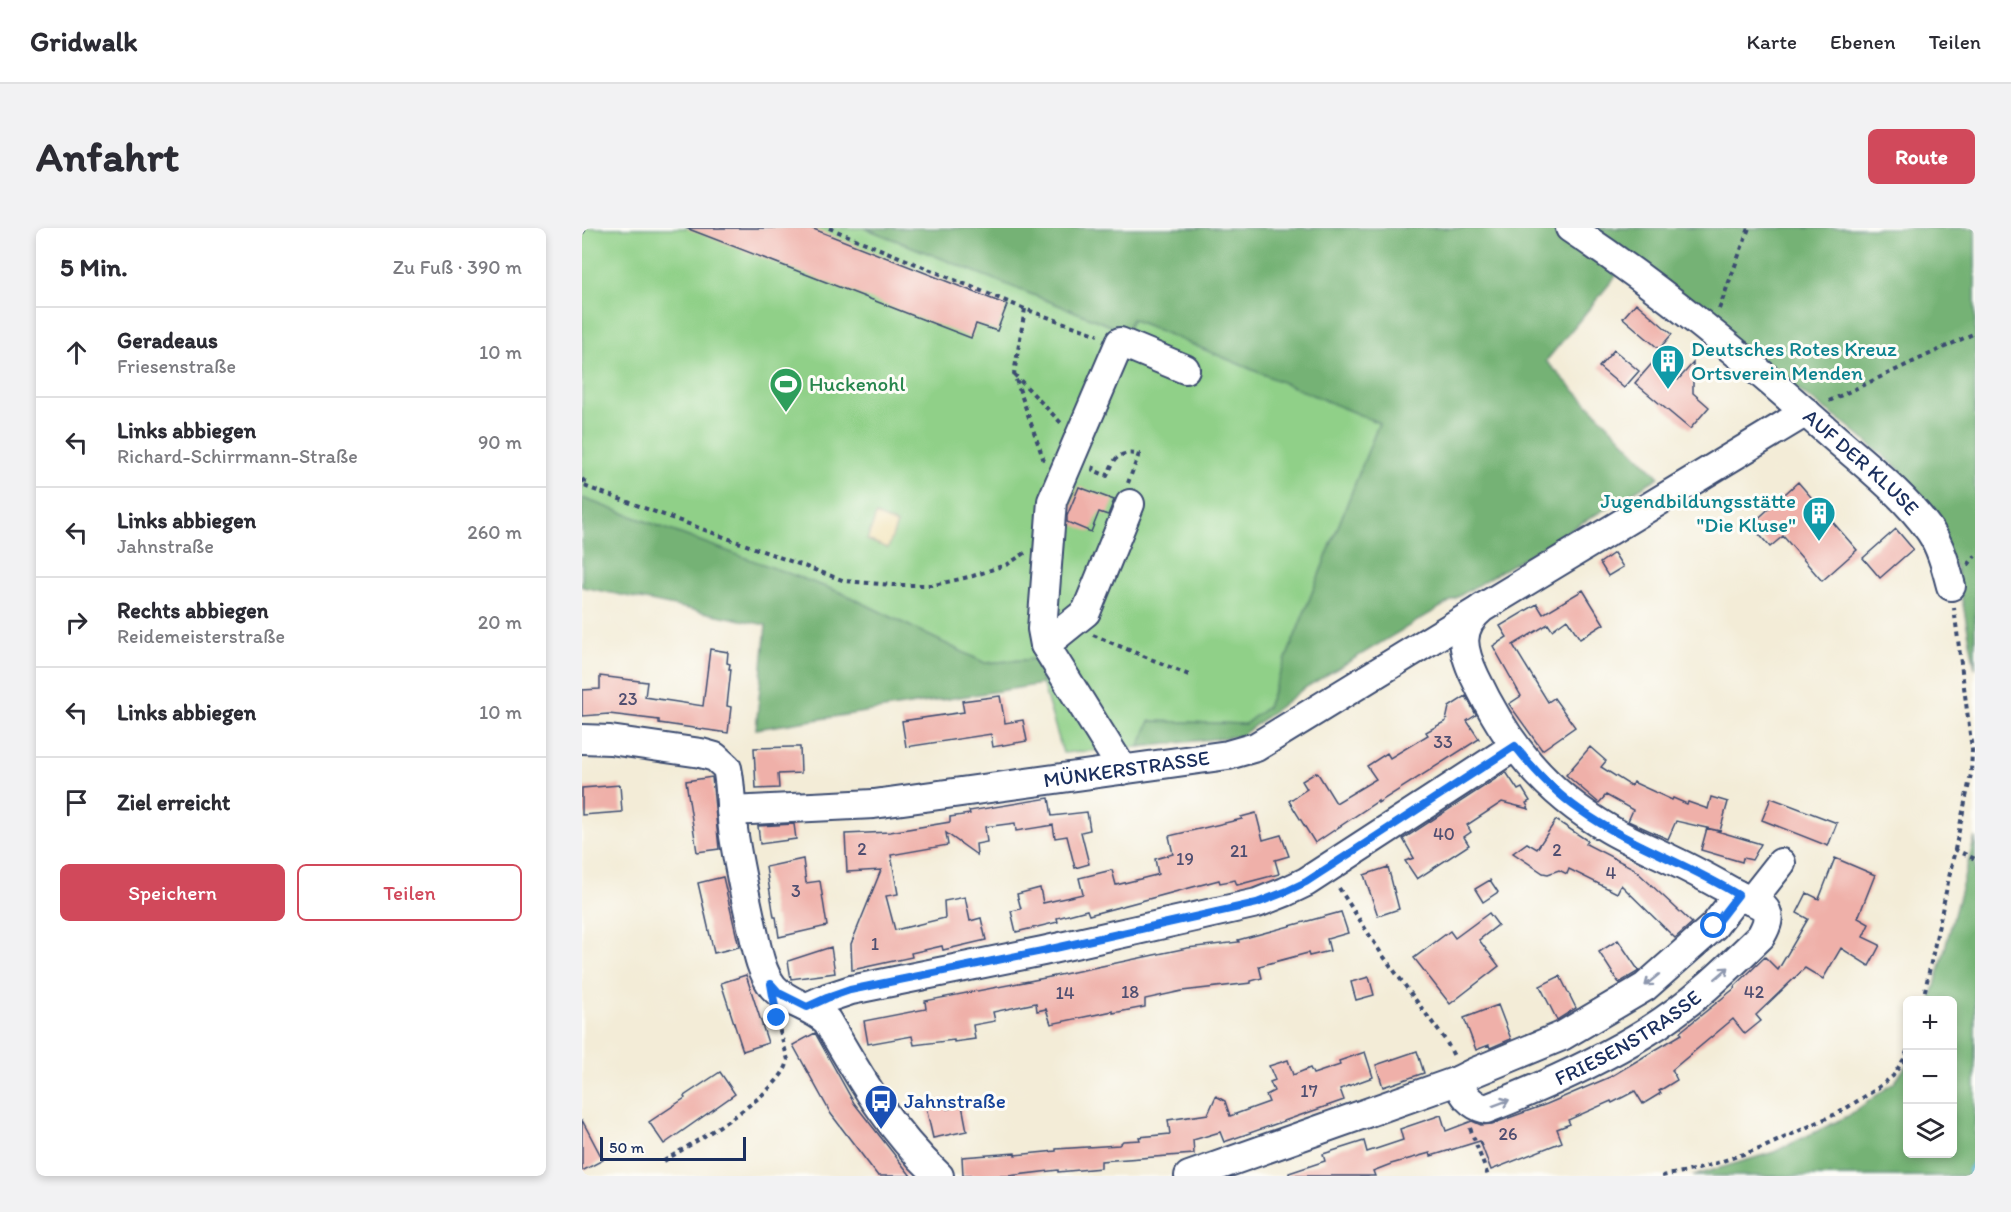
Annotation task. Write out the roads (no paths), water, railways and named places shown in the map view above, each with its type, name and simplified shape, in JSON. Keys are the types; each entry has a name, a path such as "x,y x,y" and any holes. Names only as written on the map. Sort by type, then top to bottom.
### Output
{"street":[{"name":"AUF DER KLUSE","path":"1570,228 1625,265 1711,331 1806,412 1908,504 1930,532 1942,553 1951,586"},
{"path":"1122,770 1045,645 1042,629 1052,501 1120,342 1185,369"},
{"name":"MÜNKERSTRASSE","path":"731,811 874,804 1228,755 1256,747 1806,412"},
{"path":"1045,645 1086,612 1130,504"},
{"path":"1478,611 1465,631 1464,642 1466,653 1484,695 1508,737 1531,767 1579,810 1609,829 1715,880 1750,901 1781,863"},
{"path":"582,739 674,748 708,755 723,763 727,768 734,836 747,903 764,970 771,984 779,993 820,1014 827,1021 877,1106 916,1154 939,1176"},
{"path":"807,1007 850,990 1257,903 1306,882 1515,746"},
{"name":"FRIESENSTRASSE","path":"1189,1176 1463,1088 1562,1036 1645,987 1714,926 1750,901 1768,914 1767,924 1761,936 1685,1005 1649,1031 1606,1056 1545,1086 1486,1109 1463,1088"}],"waterway":[{"path":"1971,1176 1970,1170 1975,1162"}],"place":[{"name":"Deutsches Rotes Kreuz Ortsverein Menden","path":"1668,390"},
{"name":"Huckenohl","path":"786,413"},
{"name":"Jugendbildungsstätte \"Die Kluse\"","path":"1819,542"},
{"name":"Jahnstraße","path":"881,1130"}]}
